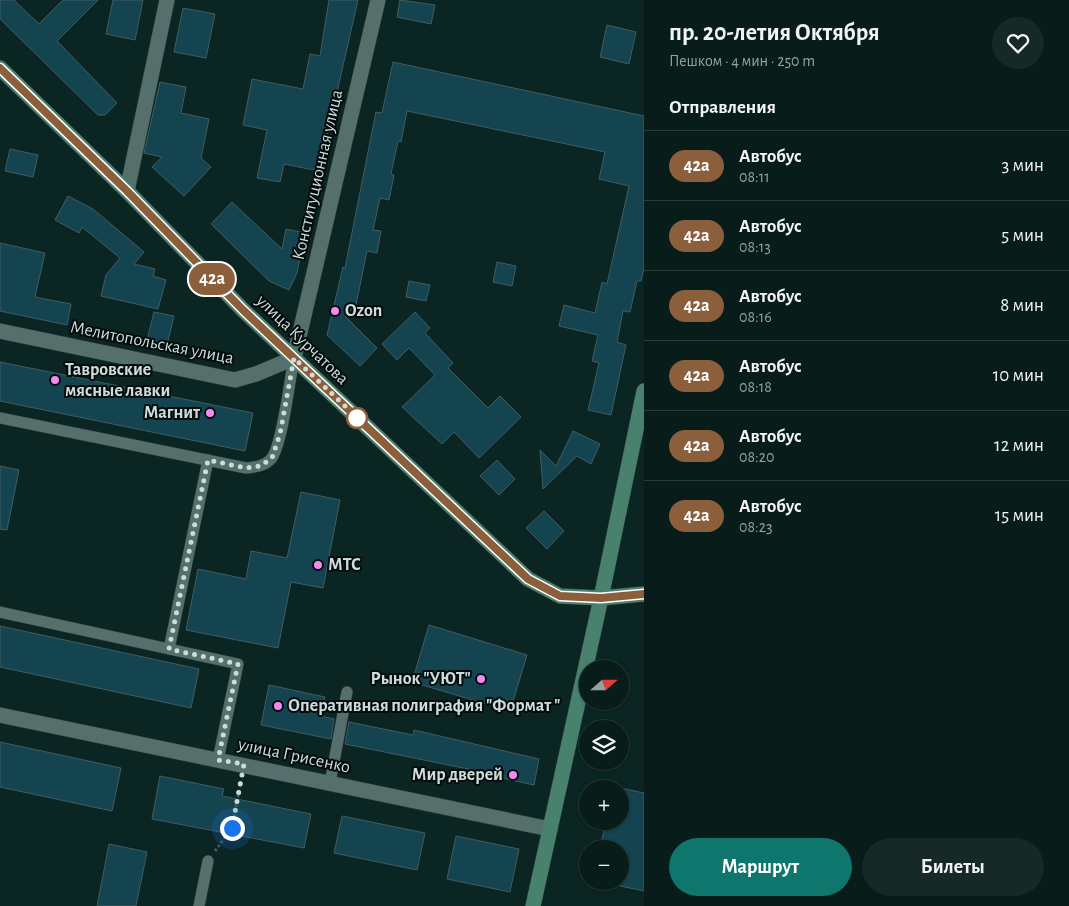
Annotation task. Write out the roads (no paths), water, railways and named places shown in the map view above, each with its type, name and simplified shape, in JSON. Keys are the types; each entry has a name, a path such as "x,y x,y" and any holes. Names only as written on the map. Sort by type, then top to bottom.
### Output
{"street":[{"path":"127,191 167,0"},
{"name":"Конституционная улица","path":"294,358 378,0"},
{"name":"улица Курчатова","path":"1,69 127,191 294,358 528,579 560,596 601,598 644,594"},
{"name":"Мелитопольская улица","path":"0,331 235,380 256,374 294,358"},
{"path":"533,906 601,598 644,391"},
{"name":"улица Грисенко","path":"0,715 244,764 550,829"}],"lane":[{"path":"0,418 246,468 260,466 272,458 280,434 294,358"},
{"path":"169,649 208,460"},
{"path":"0,612 238,664 218,760"},
{"path":"330,783 347,692"},
{"path":"199,906 208,861"}],"place":[{"name":"Ozon","path":"335,311"},
{"name":"Тавровские мясные лавки","path":"55,380"},
{"name":"Магнит","path":"210,413"},
{"name":"МТС","path":"318,565"},
{"name":"Рынок \"УЮТ\"","path":"481,679"},
{"name":"Оперативная полиграфия \"Формат \"","path":"278,706"},
{"name":"Мир дверей","path":"513,775"}]}
